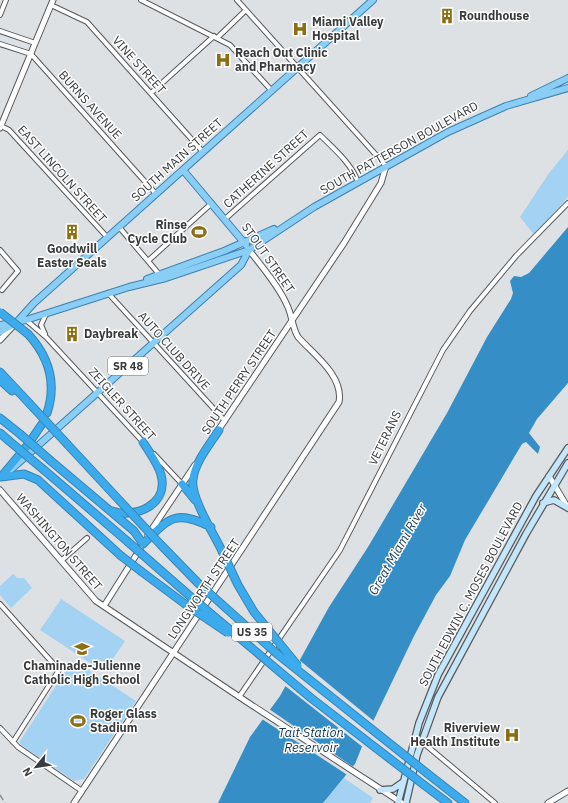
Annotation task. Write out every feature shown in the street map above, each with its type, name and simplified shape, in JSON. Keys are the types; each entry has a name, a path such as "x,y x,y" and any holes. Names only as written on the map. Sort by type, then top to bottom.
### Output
{"highway":[{"path":"0,312 28,334 41,350 50,371 51,395 47,413"},
{"name":"US 35","path":"0,372 198,583 247,628 464,803"},
{"path":"0,380 12,391 28,402"},
{"path":"0,418 110,510 136,533 143,544 163,524 172,519 191,517 211,527"},
{"path":"1,478 27,446 42,424"},
{"path":"219,430 197,468 192,481 195,495 238,585 258,617 308,678"},
{"name":"US 35","path":"0,433 258,654 325,709 448,803"},
{"path":"110,510 124,514 139,512 151,505 159,496 162,484 161,475 143,442"},
{"path":"1,478 24,474 38,480 120,555 185,604 258,654"},
{"path":"182,484 205,515"}],"main road":[{"name":"SOUTH MAIN STREET","path":"16,323 29,308 107,237 373,0"},
{"name":"SOUTH PATTERSON BOULEVARD","path":"129,287 159,274 245,243 289,222 435,138 476,118 522,100 568,78"},
{"name":"SOUTH PATTERSON BOULEVARD","path":"522,100 568,88"},
{"name":"STOUT STREET","path":"183,170 226,219 249,250"},
{"name":"SOUTH PATTERSON BOULEVARD","path":"0,325 16,323 108,293 166,278 249,250 289,222"},
{"name":"SR 48","path":"1,478 241,265 249,250"},
{"name":"SOUTH PATTERSON BOULEVARD","path":"0,332 16,323"},
{"name":"SOUTH EDWIN C. MOSES BOULEVARD","path":"399,802 415,736 438,674 549,476 568,448"},
{"name":"SOUTH EDWIN C. MOSES BOULEVARD","path":"406,803 422,740 446,678 543,503 568,463"},
{"path":"543,503 554,500 568,508"},
{"path":"485,588 493,593"},
{"path":"455,644 463,648"},
{"path":"438,674 446,678"},
{"path":"380,790 394,789 403,782"}],"street":[{"path":"0,15 6,0"},
{"path":"141,0 236,49 272,91"},
{"path":"237,0 386,166"},
{"path":"1,124 52,3"},
{"name":"VINE STREET","path":"52,3 85,20 203,152"},
{"path":"151,93 246,10"},
{"path":"0,31 35,43"},
{"path":"0,44 31,54"},
{"name":"BURNS AVENUE","path":"31,54 156,194"},
{"name":"EAST LINCOLN STREET","path":"1,124 9,130 107,237"},
{"name":"CATHERINE STREET","path":"226,219 320,135 342,157 354,172 358,182"},
{"name":"SOUTH PERRY STREET","path":"104,606 182,484 381,183 386,166"},
{"name":"VETERANS","path":"239,697 340,550 443,350 470,311 516,256 568,202"},
{"path":"149,260 212,203"},
{"path":"119,227 149,260 159,274"},
{"path":"0,250 18,271 2,290"},
{"name":"STOUT STREET","path":"249,250 283,297 289,309 291,321 298,337 332,375 338,384"},
{"name":"AUTO CLUB DRIVE","path":"108,293 225,421"},
{"path":"46,314 41,325 46,336"},
{"name":"ZEIGLER STREET","path":"26,320 46,336 182,484"},
{"name":"SOUTH MAIN STREET","path":"0,340 16,323"},
{"name":"LONGWORTH STREET","path":"74,803 338,406 340,396 338,384"},
{"path":"549,476 568,508"},
{"name":"WASHINGTON STREET","path":"0,490 96,601 380,790"},
{"path":"61,561 87,538"},
{"path":"0,604 59,670 13,742"},
{"path":"0,728 13,742 82,791"},
{"path":"415,736 422,740 495,803"},
{"path":"380,790 399,802"},
{"path":"548,803 568,791"}],"shaded area":[{"path":"568,150 568,197 535,236 520,217 549,173"},
{"path":"13,574 17,578 24,578 32,588 11,608 0,595 0,586"},
{"path":"61,599 125,641 104,672 40,630"},
{"name":"Roger Glass Stadium","path":"72,661 136,701 84,779 74,781 20,744 20,741"},
{"path":"344,778 373,798 370,803 323,803"}],"water":[{"name":"Tait Station Reservoir","path":"568,227 568,383 537,419 529,433 540,447 538,454 526,442 522,444 465,540 450,576 436,595 414,636 367,734 355,764 323,803 218,803 250,737 280,696 329,607 368,547 447,413 487,337 511,299 513,293 510,281 514,276 521,277 529,273"}],"pier":[{"path":"298,659 375,722 364,748 284,685"},
{"path":"269,709 355,768 349,776 262,719"}],"railway":[{"path":"0,795 5,803"}],"place":[{"name":"Roundhouse","path":"447,16"},
{"name":"Miami Valley Hospital","path":"300,29"},
{"name":"Reach Out Clinic and Pharmacy","path":"223,60"},
{"name":"Goodwill Easter Seals","path":"72,232"},
{"name":"Rinse Cycle Club","path":"199,232"},
{"name":"Daybreak","path":"72,334"},
{"name":"Chaminade-Julienne Catholic High School","path":"82,649"},
{"name":"Roger Glass Stadium","path":"78,721"},
{"name":"Riverview Health Institute","path":"512,735"}],"water label":[{"name":"Great Miami River","path":"397,549"}]}
